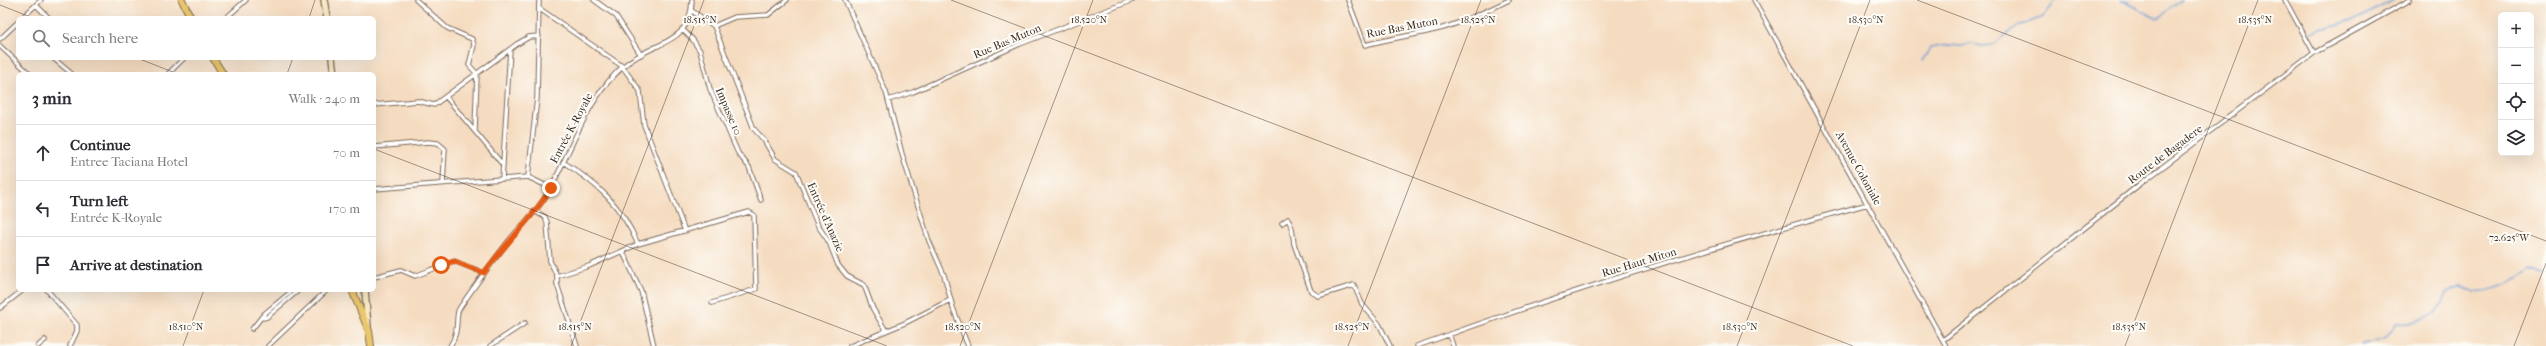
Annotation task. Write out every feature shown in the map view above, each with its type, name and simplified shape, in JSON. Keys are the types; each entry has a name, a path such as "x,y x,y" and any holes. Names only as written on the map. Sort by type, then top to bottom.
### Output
{"main road":[{"path":"182,0 190,16"},
{"path":"324,0 327,16"},
{"path":"214,60 222,72"},
{"path":"332,60 334,72"},
{"path":"353,292 368,331"},
{"path":"365,292 368,331 371,346"}],"street":[{"path":"24,16 41,0"},
{"path":"228,16 246,0"},
{"path":"416,0 447,28 472,39 474,45 469,65 477,74 474,131"},
{"path":"528,177 537,98 539,0"},
{"path":"594,0 616,16 640,55"},
{"name":"Entrée K-Royale","path":"452,344 458,325 458,311 484,273 513,236 536,212 551,188 563,162 601,91 622,66 640,55 658,47 682,29 692,11 692,0"},
{"path":"692,11 714,26 735,17 768,15 787,0"},
{"path":"845,0 888,100 902,154 926,234 944,275 950,300 968,346"},
{"name":"Rue Bas Muton","path":"888,100 940,80 1020,44 1134,0"},
{"name":"Rue Bas Muton","path":"1348,0 1365,45 1393,37 1444,28 1471,19 1508,0"},
{"name":"Avenue Coloniale","path":"1754,0 1946,346"},
{"path":"2285,0 2314,53"},
{"name":"Route de Bagadere","path":"1943,340 2140,184 2314,53 2410,0"},
{"path":"36,5 47,16"},
{"path":"540,9 622,66 640,91 644,125 685,230"},
{"path":"0,39 16,25"},
{"name":"Entrée d'Anazie","path":"714,26 754,129 764,140 775,159 796,172 818,226 829,242 838,265 847,276 864,285 873,309 886,331"},
{"name":"Impasse 10","path":"682,29 700,50 710,89 738,153 749,167 761,200"},
{"path":"376,105 418,101 434,105 529,37 539,36"},
{"path":"0,46 28,72"},
{"path":"502,179 510,50"},
{"path":"55,60 70,72"},
{"path":"170,72 182,60"},
{"path":"446,97 503,165"},
{"path":"376,147 428,142 438,143 445,149 443,183"},
{"path":"563,162 584,176 622,212 638,244"},
{"path":"376,189 528,177 551,188"},
{"name":"Rue Haut Miton","path":"1417,346 1605,280 1768,230 1868,204"},
{"path":"536,212 545,217 547,222 550,261 557,276 556,284 577,346"},
{"path":"557,276 623,252 638,244 749,212 754,215 756,288 712,303"},
{"path":"1282,223 1288,219 1292,228 1294,244 1311,291 1318,296 1354,284 1362,304 1379,324 1390,346"},
{"path":"623,252 641,290 654,346"},
{"path":"376,276 401,270 415,276 454,261 484,273"},
{"path":"0,308 20,292"},
{"path":"49,292 77,326 77,331 70,346"},
{"path":"252,328 291,292"},
{"path":"263,318 267,317 297,292"},
{"path":"268,346 325,292"},
{"path":"850,346 886,331 950,300"},
{"path":"490,346 525,323"},
{"path":"1449,334 1454,346"},
{"path":"38,346 45,340"},
{"path":"452,344 456,346"}],"waterway":[{"path":"1922,61 1930,48 1948,45 1992,45 2019,26 2043,17 2055,2 2061,0"},
{"path":"2121,0 2158,18 2181,0"},
{"path":"2307,33 2359,18 2394,0"},
{"path":"2361,346 2386,338 2393,330 2396,323 2410,323 2435,313 2446,293 2461,287 2480,291 2498,288 2533,270 2546,276"}],"route":[{"path":"441,265 454,261 484,273 513,236 536,212 551,188"}]}
